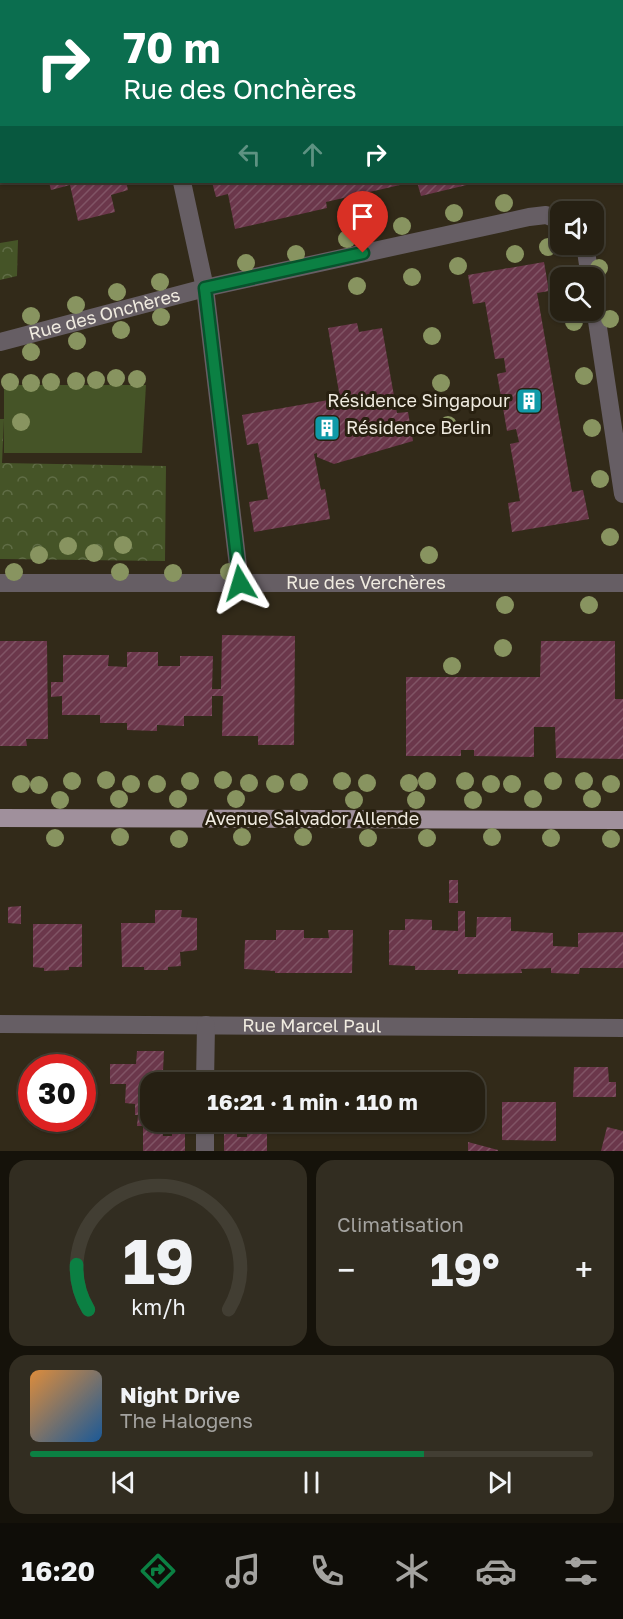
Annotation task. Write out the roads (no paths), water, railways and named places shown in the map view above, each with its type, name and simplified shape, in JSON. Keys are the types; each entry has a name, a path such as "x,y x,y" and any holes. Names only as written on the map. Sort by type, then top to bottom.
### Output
{"main road":[{"name":"Avenue Salvador Allende","path":"0,818 623,820"}],"street":[{"path":"182,183 205,288 240,583"},
{"name":"Rue des Onchères","path":"0,342 205,288 529,217 550,217"},
{"path":"597,321 623,494"},
{"name":"Rue des Verchères","path":"0,583 623,583"},
{"name":"Rue Marcel Paul","path":"0,1024 623,1028"},
{"path":"205,1072 206,1025"},
{"path":"205,1132 205,1151"}],"place":[{"name":"Résidence Singapour","path":"529,401"},
{"name":"Résidence Berlin","path":"327,428"}]}
